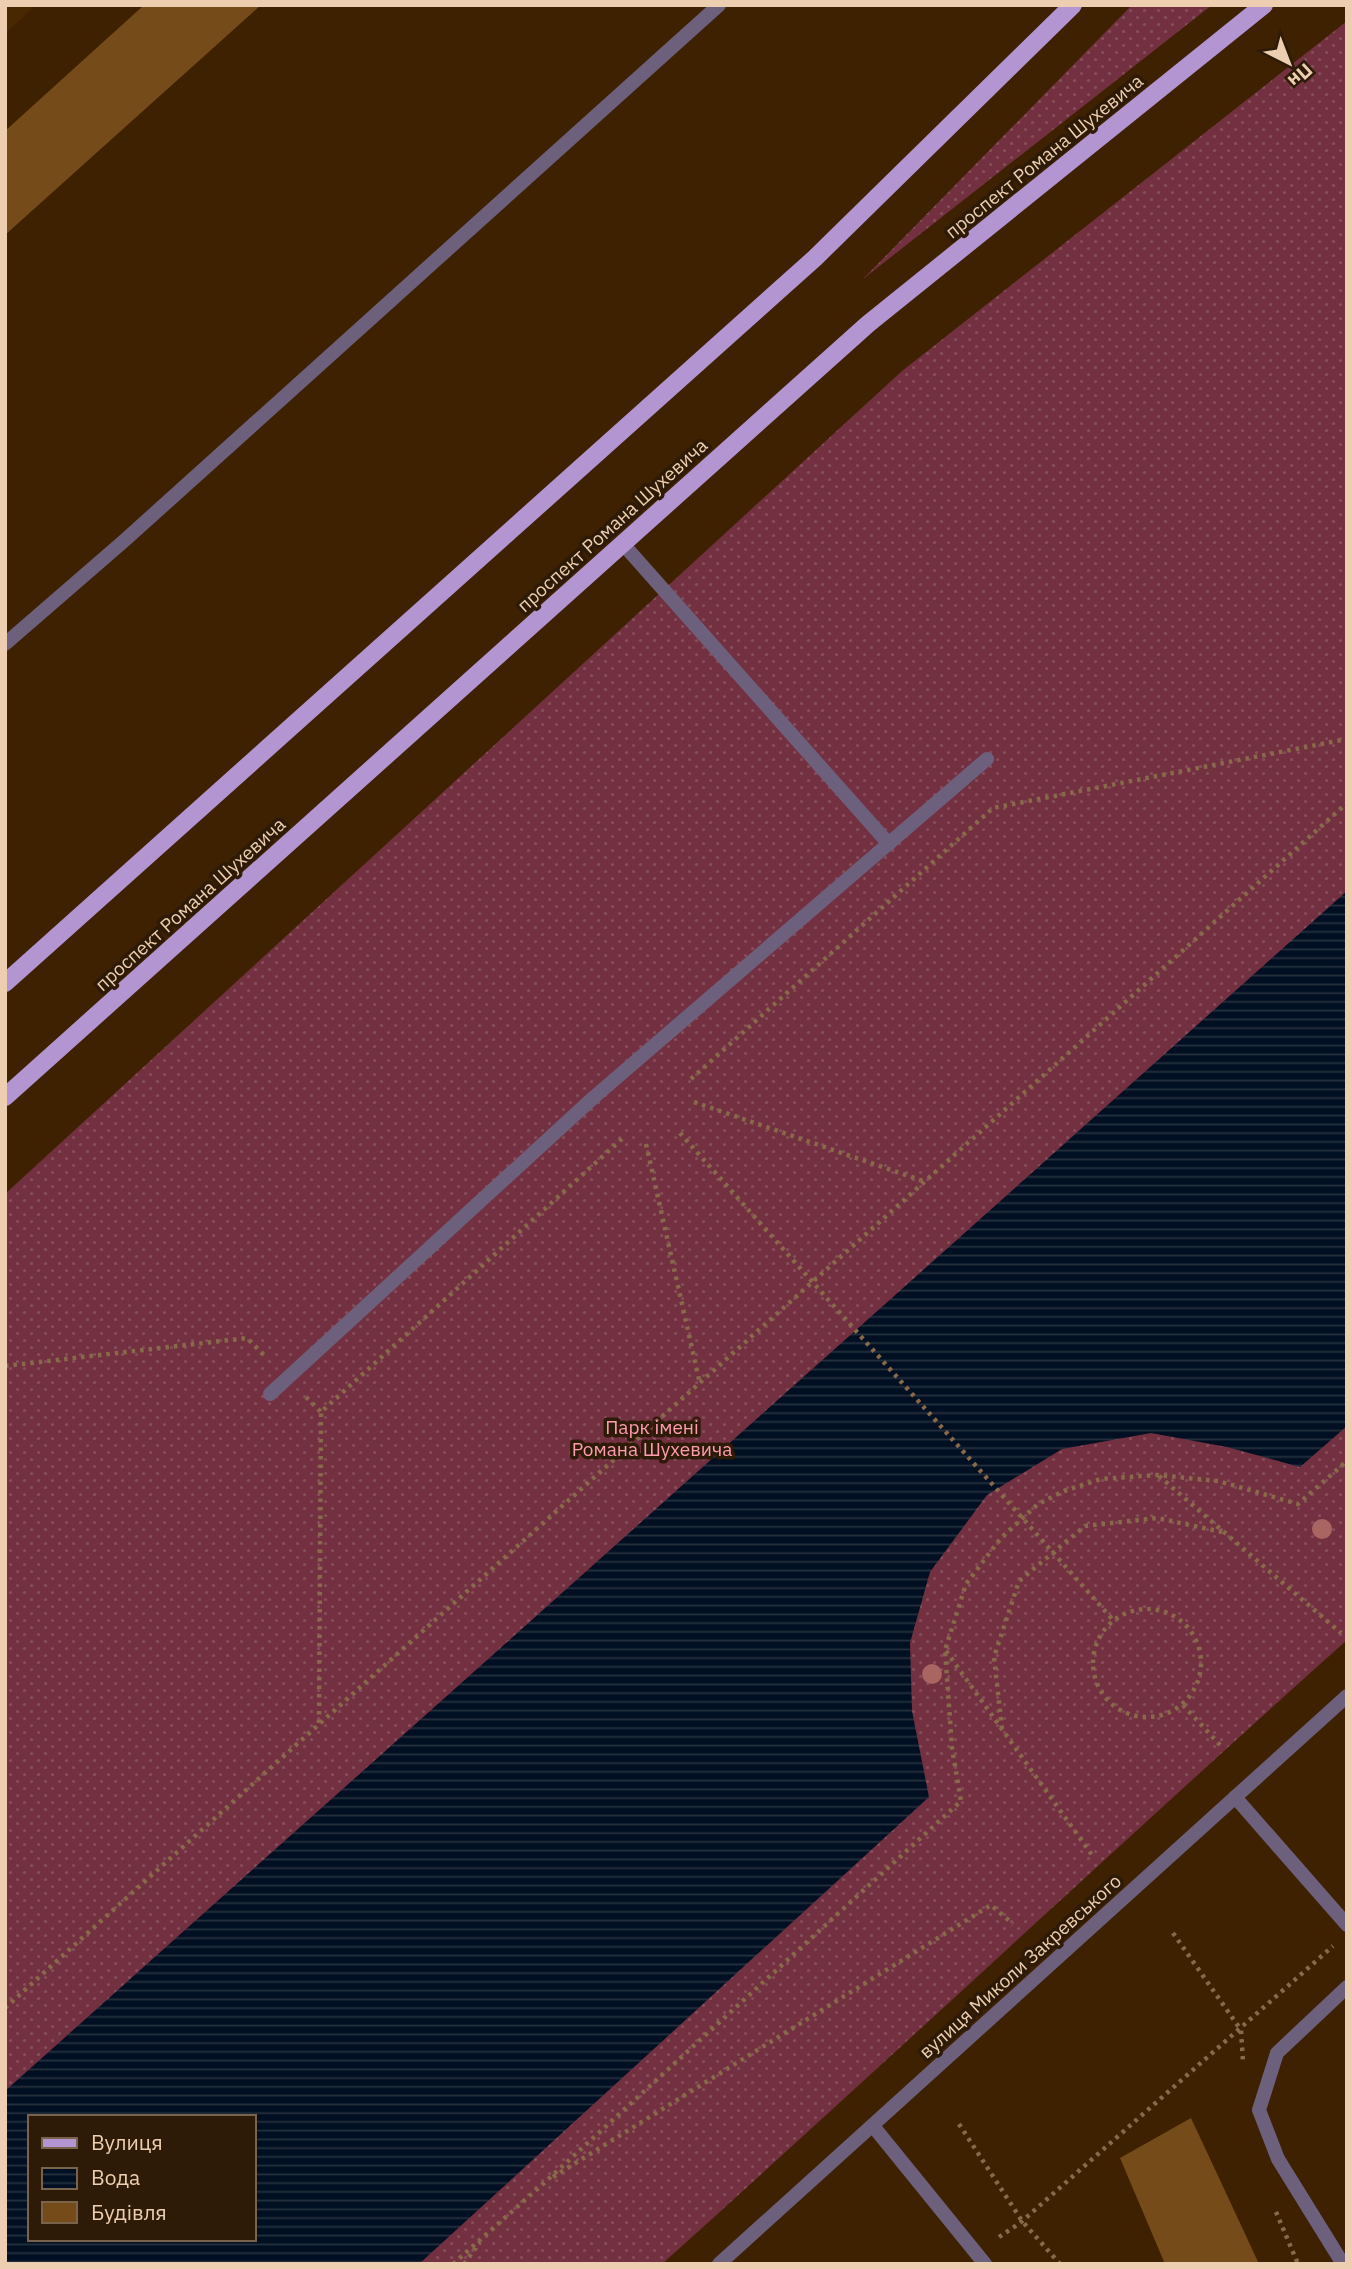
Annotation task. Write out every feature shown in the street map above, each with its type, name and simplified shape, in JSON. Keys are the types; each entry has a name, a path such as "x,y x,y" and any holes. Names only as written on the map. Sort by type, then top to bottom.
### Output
{"main road":[{"path":"5,983 815,258 1073,5"},
{"name":"проспект Романа Шухевича","path":"5,1097 868,324 1264,5"}],"street":[{"path":"5,644 719,5"},
{"path":"623,544 889,844"},
{"path":"270,1394 593,1098 987,759"},
{"name":"вулиця Миколи Закревського","path":"719,2264 1347,1696"},
{"path":"1235,1797 1347,1925"},
{"path":"1343,2264 1278,2159 1259,2110 1277,2053 1347,1987"},
{"path":"873,2126 985,2264"}],"path":[{"path":"691,1079 993,808 1347,739"},
{"path":"5,2008 1347,803"},
{"path":"694,1102 926,1182"},
{"path":"680,1133 1113,1620"},
{"path":"321,1412 624,1137"},
{"path":"646,1144 700,1384"},
{"path":"5,1366 247,1338 321,1412 319,1724"},
{"path":"453,2264 961,1801 952,1748 945,1650 966,1584 1001,1538 1038,1504 1064,1491 1101,1479 1157,1475 1219,1481 1298,1504 1347,1461"},
{"path":"1157,1475 1341,1633"},
{"path":"1002,1729 994,1657 1019,1581 1085,1526 1157,1518 1222,1532"},
{"path":"1147,1609 1166,1612 1182,1621 1194,1635 1201,1652 1201,1671 1195,1688 1183,1705 1170,1713 1153,1718 1135,1717 1119,1710 1105,1699 1096,1684 1092,1667 1094,1649 1101,1633 1113,1620 1129,1612 1147,1609"},
{"path":"945,1650 1092,1855"},
{"path":"1183,1705 1220,1745"},
{"path":"544,2183 991,1905 1013,1924"},
{"path":"1021,2222 1337,1943"},
{"path":"959,2124 1021,2222 1060,2264"},
{"path":"464,2264 488,2232"}],"shaded area":[{"path":"5,5 36,5 5,34"}],"green space":[{"path":"1132,5 1212,5 863,279"},
{"name":"Парк імені Романа Шухевича","path":"1347,21 1347,1640 662,2264 5,2264 5,1194 902,371"}],"water":[{"path":"1347,891 1347,1426 1300,1467 1227,1447 1151,1433 1062,1449 987,1495 930,1572 910,1643 912,1711 929,1797 419,2264 5,2264 5,2091"}],"building":[{"path":"144,5 261,5 5,235 5,131"},
{"path":"1191,2118 1259,2264 1165,2264 1120,2158"}]}
